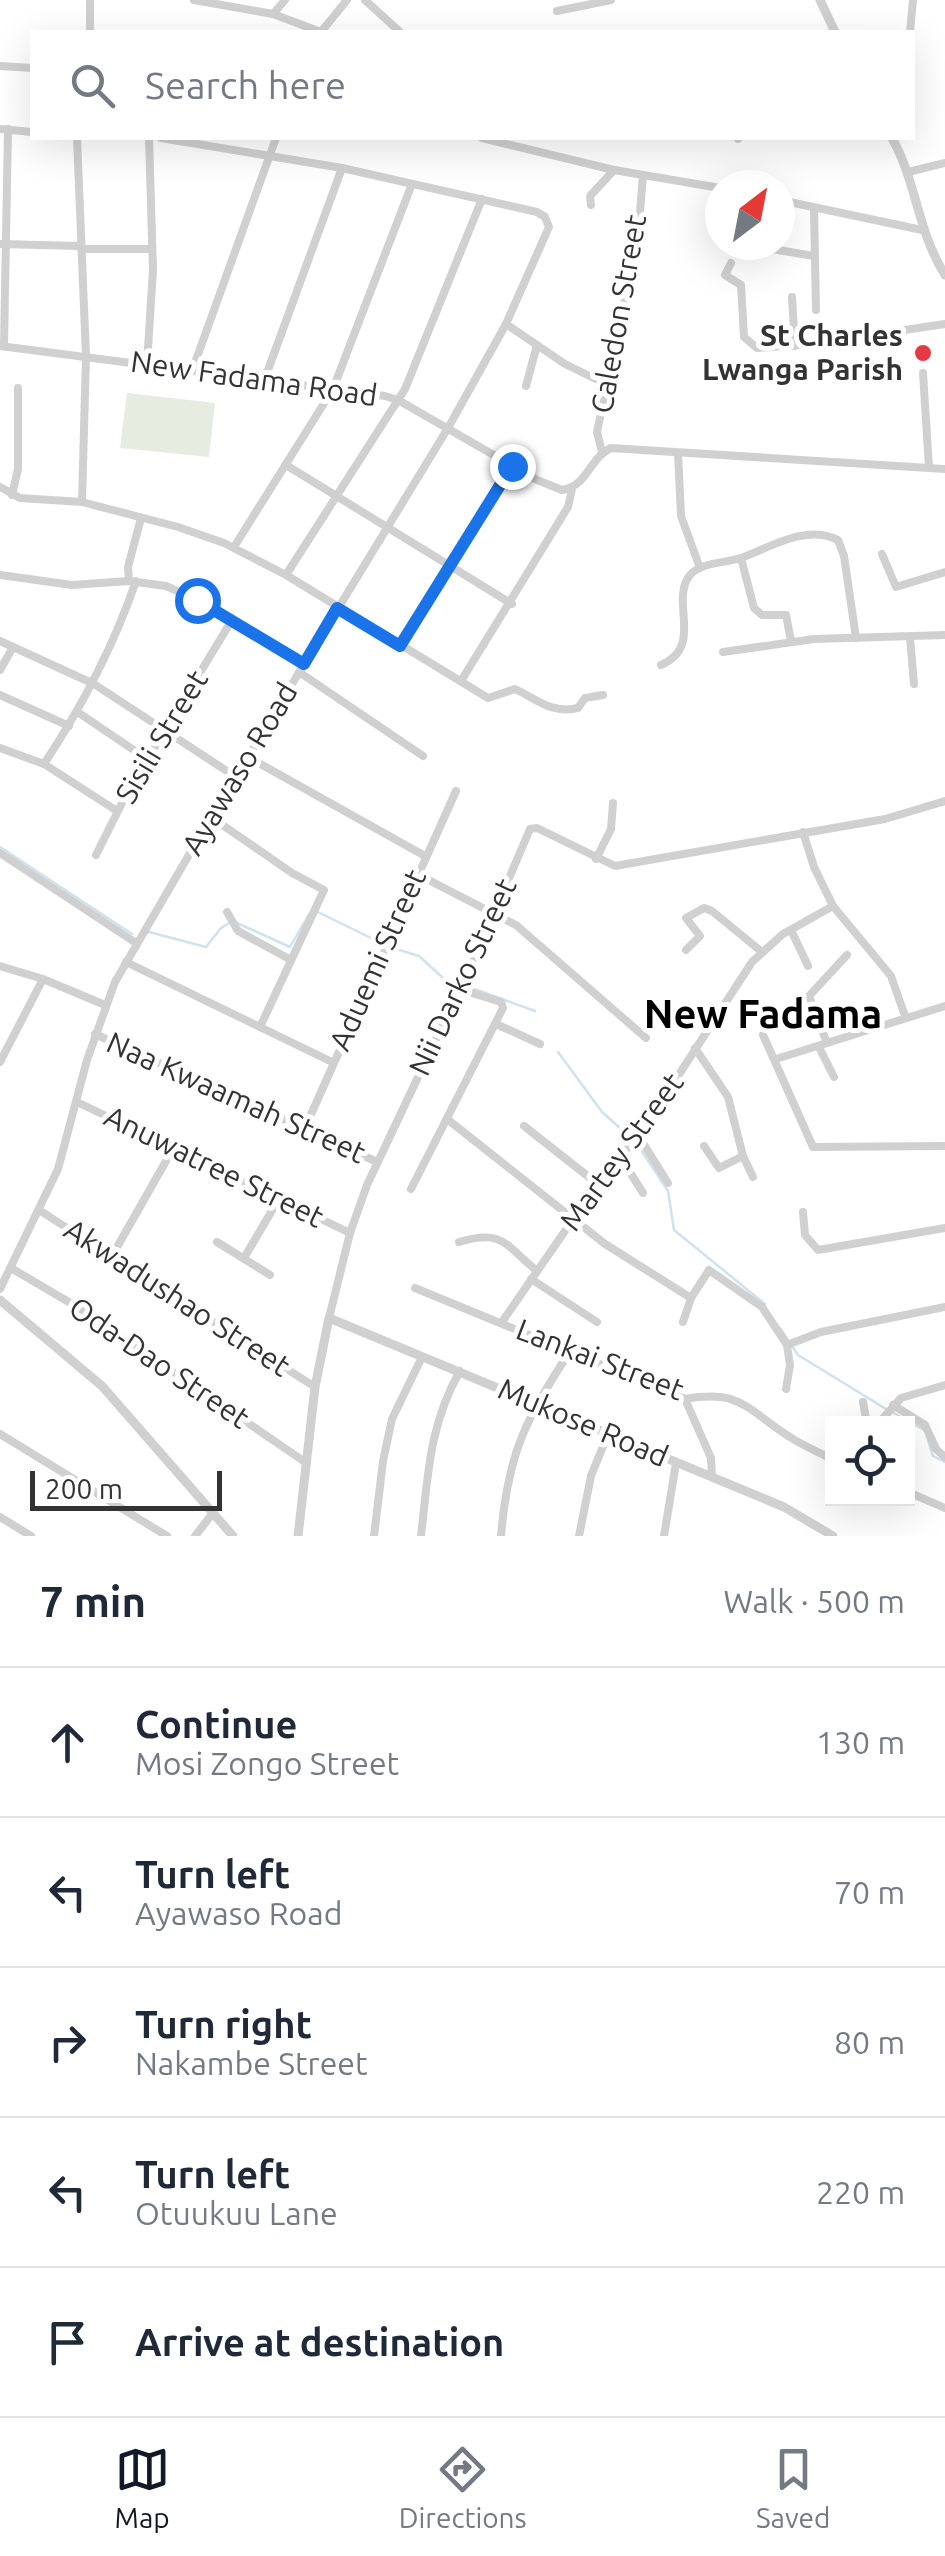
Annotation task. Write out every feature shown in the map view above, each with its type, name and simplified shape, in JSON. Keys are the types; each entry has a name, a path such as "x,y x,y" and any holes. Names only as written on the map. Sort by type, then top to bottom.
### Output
{"street":[{"path":"90,0 90,30"},
{"path":"194,0 273,14 316,30"},
{"path":"273,14 285,0"},
{"path":"323,30 348,0"},
{"path":"365,0 398,30"},
{"path":"557,11 610,0"},
{"path":"820,0 834,30"},
{"path":"910,30 912,0"},
{"path":"0,66 30,68"},
{"path":"2,346 4,129 30,132"},
{"path":"77,140 86,356 82,502"},
{"path":"148,140 152,250 148,364"},
{"path":"175,140 271,154 482,200 425,346 398,400 286,576"},
{"path":"192,371 275,140"},
{"path":"490,140 614,170 705,185"},
{"path":"524,148 529,140"},
{"path":"893,140 908,172 922,230 945,275"},
{"path":"908,172 945,162"},
{"path":"264,380 342,168"},
{"path":"591,205 590,196 614,170"},
{"name":"Caledon Street","path":"602,452 598,432 638,236 643,175"},
{"path":"234,547 333,389 412,184"},
{"name":"Ayawaso Road","path":"0,1288 58,1169 95,1034 126,962 448,428 506,324 549,228 546,217 482,200"},
{"path":"795,204 922,230"},
{"path":"814,208 816,310"},
{"path":"3,244 152,250"},
{"path":"932,253 945,247"},
{"path":"795,253 814,256"},
{"path":"731,263 725,275 741,286 744,337 756,348 945,324"},
{"path":"792,297 795,346"},
{"path":"506,324 582,374 608,385"},
{"path":"526,386 537,345"},
{"name":"New Fadama Road","path":"2,346 398,400 558,490 572,489"},
{"path":"923,373 929,468"},
{"path":"12,495 18,470 18,388"},
{"path":"461,681 512,604 568,507 572,489 602,452 615,448 945,468"},
{"path":"678,453 681,516 700,568"},
{"path":"286,465 512,604"},
{"path":"400,646 512,466"},
{"path":"0,486 27,500 82,502 178,526 234,547 491,699 518,690 556,710 576,709 584,698 603,696"},
{"path":"44,764 79,712 116,640 133,581 128,566 141,518"},
{"path":"660,665 680,654 687,580 700,568 741,558 796,537 818,535 838,540 856,638"},
{"path":"882,554 896,587 945,572"},
{"path":"741,558 754,608 762,615 786,615 791,641"},
{"path":"0,575 72,584 133,581 183,592 232,620 423,756"},
{"name":"Sisili Street","path":"96,855 147,759 232,620"},
{"path":"723,652 791,641 945,635"},
{"path":"910,637 914,684"},
{"path":"0,641 94,684 236,777"},
{"path":"0,670 13,647"},
{"path":"0,695 69,726"},
{"path":"79,712 147,759"},
{"path":"0,748 44,764 117,811"},
{"path":"248,758 425,856"},
{"name":"Aduemi Street","path":"304,1130 456,791"},
{"name":"Nii Darko Street","path":"298,1536 314,1387 350,1233 377,1162 530,829 615,866 885,819 943,802"},
{"path":"596,859 611,829 613,803"},
{"path":"212,817 292,873 323,888 316,911 260,1028"},
{"path":"803,832 833,906 891,976 904,1016"},
{"path":"0,854 136,943"},
{"path":"418,874 509,921 646,1038"},
{"name":"Martey Street","path":"502,1322 574,1218 638,1136 742,976 762,952 833,906"},
{"path":"686,950 700,936 686,918 704,908 762,952"},
{"path":"229,919 238,931 291,960"},
{"path":"791,930 808,966"},
{"path":"834,1078 809,996 847,954"},
{"path":"126,962 332,1062"},
{"path":"0,966 105,1005"},
{"path":"0,1062 42,979"},
{"path":"411,1188 496,1024 502,1005 461,984"},
{"path":"776,1059 945,1006"},
{"path":"496,1024 540,1044"},
{"name":"Naa Kwaamah Street","path":"95,1034 377,1162"},
{"path":"763,1035 813,1148 945,1146"},
{"path":"696,1048 728,1097 743,1156 753,1176"},
{"name":"Anuwatree Street","path":"77,1102 350,1233"},
{"path":"447,1119 638,1266 692,1298"},
{"path":"524,1126 599,1185"},
{"path":"638,1136 668,1183"},
{"path":"704,1146 719,1168 743,1156"},
{"path":"112,1256 174,1147"},
{"path":"620,1158 643,1193"},
{"path":"244,1258 280,1198"},
{"name":"Akwadushao Street","path":"39,1210 314,1387"},
{"path":"804,1212 805,1235 818,1250 945,1228"},
{"path":"459,1242 494,1236 534,1275 597,1322"},
{"path":"218,1242 270,1275"},
{"name":"Oda-Dao Street","path":"10,1268 84,1311 305,1462"},
{"path":"682,1322 706,1272 714,1272 762,1307 791,1343 786,1389"},
{"name":"Lankai Street","path":"416,1288 685,1399 708,1395 742,1402 792,1438 825,1454"},
{"path":"0,1300 102,1386 230,1535"},
{"path":"791,1343 821,1332 945,1307"},
{"name":"Mukose Road","path":"328,1318 795,1512 833,1536"},
{"path":"501,1536 511,1461 520,1434 570,1350"},
{"path":"374,1536 382,1461 392,1419 422,1357"},
{"path":"421,1536 433,1434 460,1371"},
{"path":"884,1416 892,1405 913,1392 945,1385"},
{"path":"685,1399 712,1458 712,1478"},
{"path":"863,1402 866,1416"},
{"path":"892,1405 925,1425 936,1449 945,1456"},
{"path":"0,1434 168,1536"},
{"path":"579,1536 590,1476 608,1434"},
{"path":"664,1536 676,1463"},
{"path":"915,1495 945,1508"},
{"path":"196,1536 214,1513"},
{"path":"0,1517 31,1536"}],"shaded area":[{"path":"127,393 215,403 209,457 120,448"}],"waterway":[{"path":"0,847 132,934"},
{"path":"316,911 379,942"},
{"path":"237,923 290,947 309,914"},
{"path":"149,932 206,947 229,923"},
{"path":"390,947 419,956 443,978 456,982"},
{"path":"466,986 535,1011"},
{"path":"558,1052 602,1112 630,1137"},
{"path":"637,1144 668,1191 674,1230 765,1304"},
{"path":"780,1328 798,1355 886,1409"},
{"path":"892,1412 924,1430"},
{"path":"927,1437 933,1456 945,1462"}],"place":[{"name":"St Charles Lwanga Parish","path":"923,353"}],"district":[{"name":"New Fadama","path":"763,1014"}],"route":[{"path":"197,600 304,664 337,608 400,646 512,466"}]}
